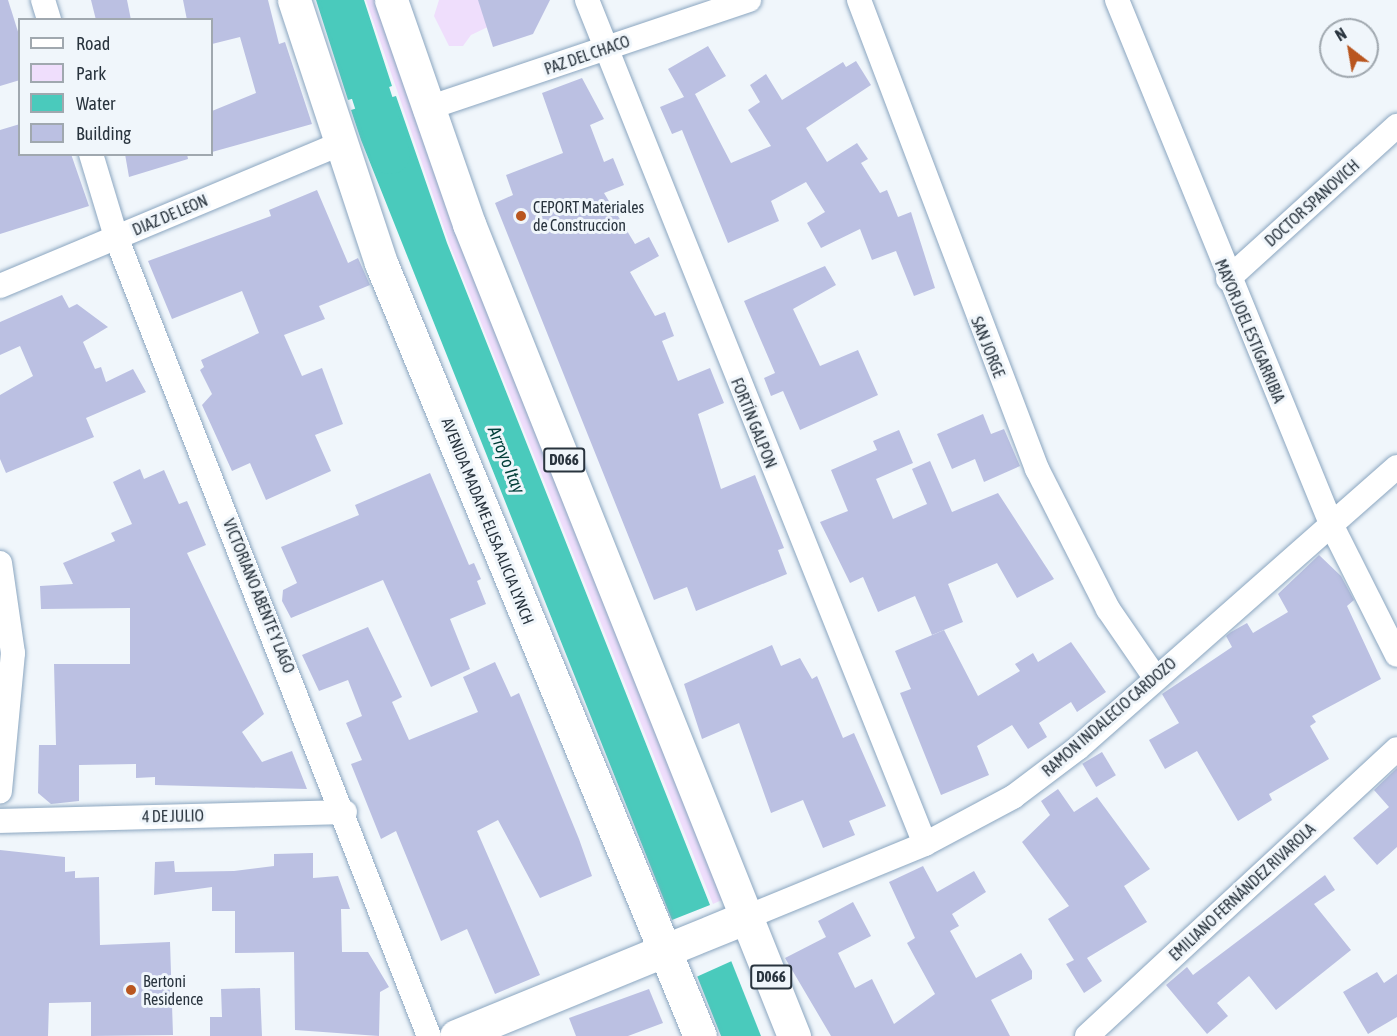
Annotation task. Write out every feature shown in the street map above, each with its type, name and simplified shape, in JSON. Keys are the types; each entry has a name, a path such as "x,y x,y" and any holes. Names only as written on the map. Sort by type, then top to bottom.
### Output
{"main road":[{"name":"AVENIDA MADAME ELISA ALICIA LYNCH","path":"294,0 339,144 381,262 673,947 700,1036"},
{"name":"D066","path":"391,0 425,109 735,922 794,1036"},
{"name":"RAMON INDALECIO CARDOZO","path":"456,1036 735,922"}],"street":[{"path":"43,0 48,18"},
{"name":"FORTÍN GALPON","path":"587,0 603,51 925,844"},
{"name":"PAZ DEL CHACO","path":"425,109 603,51 748,0"},
{"name":"SAN JORGE","path":"859,0 1037,469 1108,609 1154,676"},
{"name":"MAYOR JOEL ESTIGARRIBIA","path":"1118,0 1228,279 1332,526 1397,655"},
{"name":"DOCTOR SPANOVICH","path":"1228,279 1397,126"},
{"name":"DIAZ DE LEON","path":"0,286 339,144"},
{"name":"VICTORIANO ABENTE Y LAGO","path":"92,156 117,237 345,812 429,1036"},
{"name":"RAMON INDALECIO CARDOZO","path":"735,922 925,844 976,819 1047,773 1154,676 1332,526 1397,467"},
{"path":"0,563 13,653 0,791"},
{"name":"EMILIANO FERNÁNDEZ RIVAROLA","path":"1087,1036 1397,749"},
{"name":"4 DE JULIO","path":"0,821 345,812"}],"green space":[{"path":"366,0 381,0 724,899 713,904 450,245"},
{"path":"439,0 498,0 496,23 471,35 463,46 449,46 434,16"}],"water":[{"path":"316,0 364,0 392,86 386,88 389,98 386,89 348,100"},
{"path":"396,96 447,243 710,905 672,920 361,140 351,110"},
{"path":"730,958 761,1036 721,1036 695,971"}],"pier":[{"path":"729,955 734,960 694,978 693,969"}],"building":[{"path":"0,0 8,0 18,32 18,81 0,86"},
{"path":"91,0 127,0 131,18 96,18"},
{"path":"183,0 268,0 279,44 285,42 312,124 213,152 213,111 256,93 240,37 213,44 213,18 187,18"},
{"path":"478,0 550,0 533,34 493,47"},
{"path":"708,46 726,76 695,94 731,163 771,146 748,110 760,102 750,85 766,74 782,100 843,62 846,67 856,61 871,85 806,128 827,162 857,143 868,159 861,163 880,193 887,190 898,217 911,212 935,288 914,296 896,251 872,260 860,229 821,248 807,223 825,212 806,182 771,201 779,221 728,243 682,130 672,134 660,107 684,97 668,69"},
{"path":"582,78 604,119 590,125 604,162 613,158 624,185 604,193 635,244 649,237 659,256 630,272 655,316 665,312 674,336 662,341 678,381 710,368 724,403 698,414 721,489 755,475 784,548 778,550 787,574 696,611 687,587 654,600 495,203 513,195 506,175 563,153 542,93"},
{"path":"18,125 18,156 72,156 89,206 0,234 0,130"},
{"path":"125,156 187,156 188,159 129,177"},
{"path":"317,190 348,263 358,258 370,285 319,306 325,319 284,335 302,376 322,368 343,424 315,435 331,471 266,500 250,463 232,471 202,405 212,394 200,370 204,367 201,360 259,333 242,291 172,319 148,261 271,216 269,210"},
{"path":"825,266 836,285 793,309 820,366 858,350 878,395 800,430 783,391 771,396 764,378 775,373 744,301"},
{"path":"62,295 69,308 77,304 108,327 83,342 95,369 101,367 106,382 133,369 146,392 86,418 94,437 6,473 0,459 0,395 33,376 20,346 0,355 0,322"},
{"path":"983,414 991,434 1004,429 1020,466 984,482 975,459 952,469 937,434"},
{"path":"899,430 913,463 876,479 893,519 927,504 912,469 930,461 952,512 998,493 1054,579 1017,598 997,563 948,584 963,622 932,635 915,596 878,612 863,577 850,583 820,522 848,511 831,470 877,450 873,441"},
{"path":"140,469 144,479 164,470 179,504 187,501 206,545 187,553 264,714 242,732 262,762 292,751 307,789 155,785 155,777 136,778 136,764 79,765 79,801 51,804 38,793 39,745 56,745 54,664 130,664 130,608 41,609 40,586 73,584 63,563 115,541 111,533 132,524 113,482"},
{"path":"430,473 469,565 474,563 481,579 477,581 486,604 450,619 470,669 431,687 383,580 291,618 282,601 283,590 297,583 281,547 359,515 355,505"},
{"path":"1319,555 1341,576 1354,600 1347,606 1381,679 1312,716 1316,722 1310,726 1329,759 1269,794 1272,800 1238,821 1197,751 1165,769 1149,740 1179,723 1162,694 1232,647 1226,636 1231,632 1247,623 1253,633 1288,612 1278,594"},
{"path":"368,627 402,697 392,702 409,740 478,712 463,677 495,662 511,697 519,693 592,876 540,898 498,820 477,831 540,975 495,994 467,929 441,941 396,831 381,839 351,764 362,760 346,723 362,716 348,680 319,691 302,655"},
{"path":"944,630 978,696 1020,671 1015,664 1033,653 1038,662 1071,642 1106,692 1077,712 1071,702 1039,723 1047,737 1028,749 1012,725 977,746 989,775 941,795 900,693 911,689 895,651"},
{"path":"772,645 781,666 800,658 812,679 817,676 843,738 854,733 886,806 849,821 855,835 823,848 803,800 771,813 739,723 702,739 684,684"},
{"path":"1102,752 1116,775 1096,787 1082,764"},
{"path":"1397,768 1397,847 1377,865 1353,838 1389,807 1374,790"},
{"path":"1058,789 1074,812 1097,797 1150,869 1124,886 1147,922 1087,958 1102,981 1084,993 1066,964 1074,960 1048,919 1069,906 1022,842 1050,815 1041,801"},
{"path":"0,850 65,857 65,872 75,871 75,878 99,877 100,945 170,942 173,1035 91,1036 91,1002 49,1003 48,1036 0,1036"},
{"path":"313,853 313,878 338,876 350,909 341,909 342,952 368,952 389,987 380,992 379,1036 295,1030 294,952 235,953 235,911 212,911 212,887 154,895 155,862 174,861 175,872 234,871 274,866 274,854"},
{"path":"923,866 937,892 974,871 986,892 952,914 959,926 950,931 976,978 1021,953 1032,971 1032,979 991,1000 1010,1036 831,1036 785,958 826,937 818,921 853,902 871,936 838,953 855,988 872,979 894,1024 935,994 907,943 915,938 889,882"},
{"path":"1325,875 1335,890 1314,904 1351,950 1276,1010 1249,976 1217,1003 1228,1016 1207,1034 1166,985 1187,967 1193,975"},
{"path":"1377,972 1384,983 1397,974 1397,1017 1368,1034 1343,992"},
{"path":"260,988 262,1036 210,1036 210,1017 222,1017 221,989"},
{"path":"649,989 663,1023 628,1036 576,1036 569,1018"}],"waterway":[{"name":"Arroyo Itay","path":"340,0 390,154"}],"place":[{"name":"CEPORT Materiales de Construccion","path":"521,216"},
{"name":"Bertoni Residence","path":"131,990"}]}
